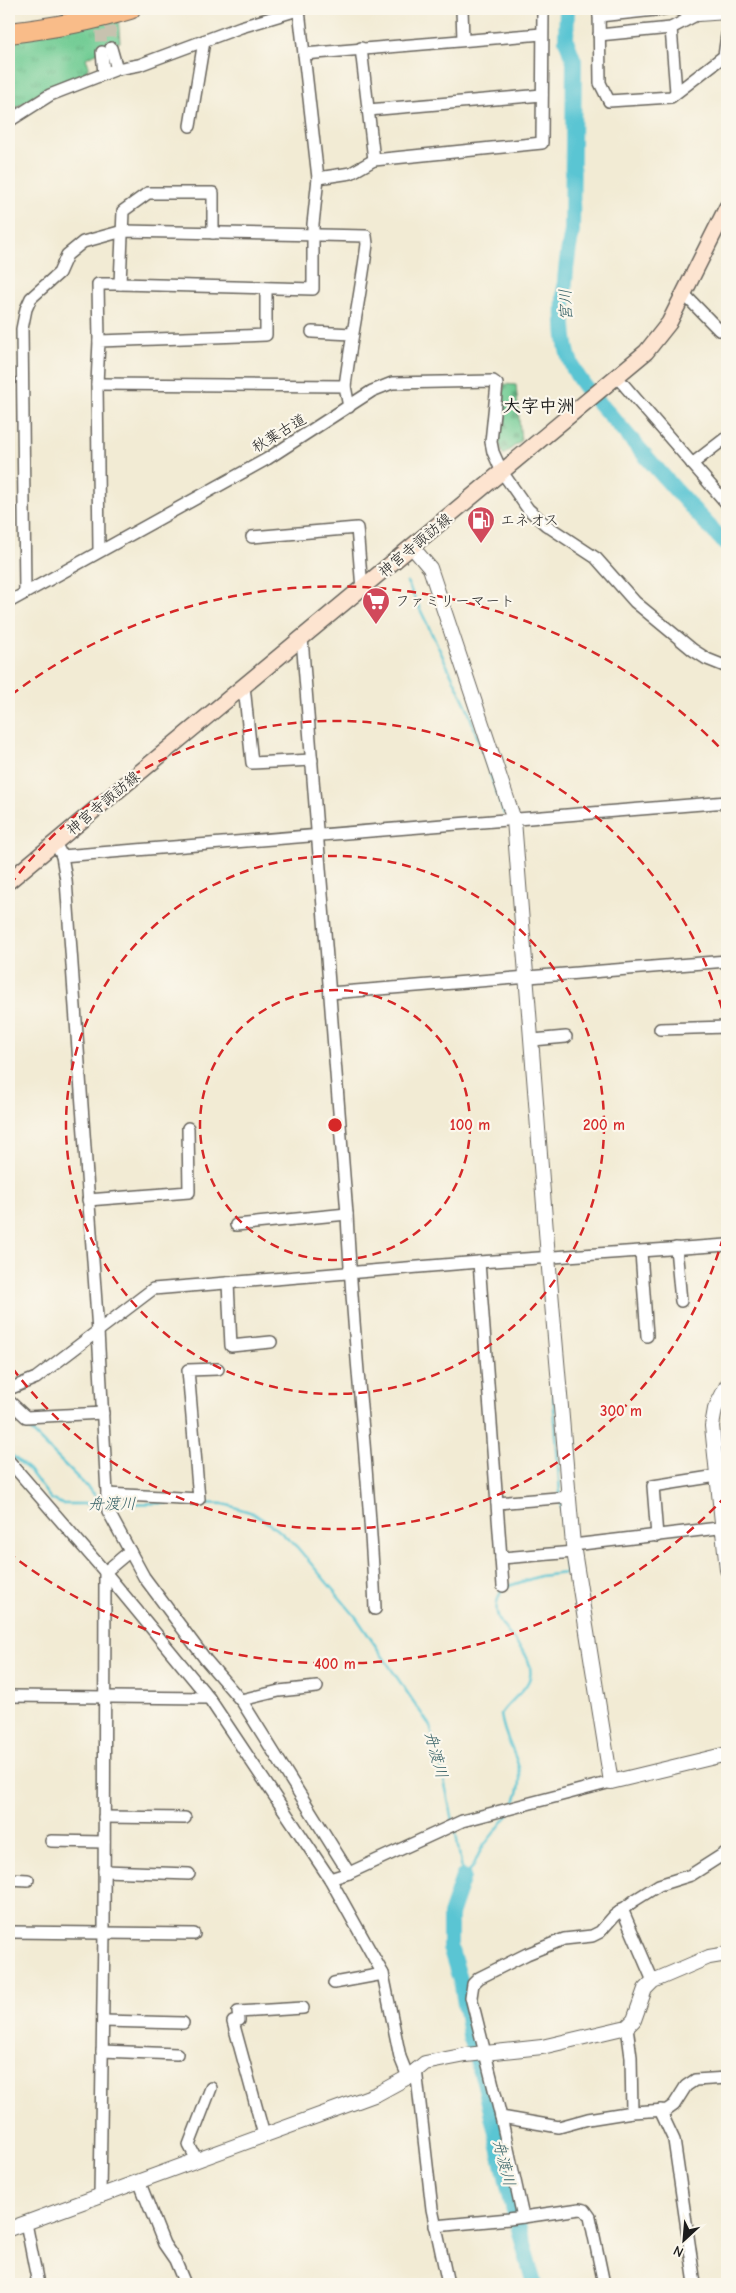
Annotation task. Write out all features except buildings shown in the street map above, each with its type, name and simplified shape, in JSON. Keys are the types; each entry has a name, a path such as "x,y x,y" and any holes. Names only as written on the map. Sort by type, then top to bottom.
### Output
{"highway":[{"path":"9,21 46,18 88,9"},
{"path":"9,33 66,27 130,9"}],"main road":[{"name":"神宮寺諏訪線","path":"9,881 58,849 244,686 413,548 646,352 658,339 723,225 727,207"}],"street":[{"path":"9,121 50,95 104,74 117,69 139,65 300,9 318,178 313,288 98,284 99,341 97,384 100,550"},
{"path":"462,9 463,40"},
{"path":"318,178 350,173 374,160 542,143 543,9"},
{"path":"664,9 599,12 600,83 609,101 670,97 724,56 727,35"},
{"path":"678,9 698,14 727,12"},
{"path":"599,35 671,28 698,14"},
{"path":"671,28 676,92"},
{"path":"304,54 542,34"},
{"path":"190,126 204,41"},
{"path":"361,48 374,160"},
{"path":"104,74 107,50 117,69"},
{"path":"368,110 542,95"},
{"path":"120,284 123,212 148,192 213,193 213,233"},
{"path":"25,593 22,329 26,309 31,298 59,273 67,255 83,242 123,231 366,236 367,244 360,300 352,334 344,386 349,407"},
{"path":"99,341 266,335 266,288"},
{"path":"684,294 719,330 727,327"},
{"path":"312,332 352,334"},
{"path":"612,380 692,464 727,504"},
{"name":"秋葉古道","path":"9,602 267,459 372,391 392,383 493,381 497,384 491,442 493,452 502,472"},
{"path":"97,384 344,386"},
{"path":"692,464 727,437"},
{"path":"502,472 528,509 546,526 596,558 635,602 693,650 707,659 727,667"},
{"path":"252,537 357,528 362,589"},
{"path":"413,548 430,568 514,820 573,1548 612,1782"},
{"path":"302,638 347,1214 349,1273 372,1531 375,1608"},
{"path":"244,686 252,763 312,760"},
{"path":"349,1873 241,1700 206,1660 144,1577 108,1510 98,1331 66,880 58,849 316,835 727,802"},
{"path":"330,993 727,961"},
{"path":"660,1029 727,1027"},
{"path":"533,1040 566,1037"},
{"path":"88,1200 190,1192 188,1128"},
{"path":"236,1225 347,1214"},
{"path":"9,1389 36,1378 153,1289 479,1262 727,1245"},
{"path":"676,1248 681,1301"},
{"path":"641,1252 647,1336"},
{"path":"479,1262 503,1586"},
{"path":"228,1283 231,1346 271,1342"},
{"path":"108,1496 199,1499 188,1370 218,1369"},
{"path":"727,1385 715,1409 712,1426 725,1528 727,1570"},
{"path":"9,1401 26,1417 103,1413"},
{"path":"9,1461 105,1572 209,1698 330,1879 383,1974 400,2056 412,2073 435,2226 448,2284"},
{"path":"658,1536 653,1486 717,1476"},
{"path":"497,1502 569,1497"},
{"path":"502,1558 725,1528"},
{"path":"100,2195 104,1933 105,1572 130,1551"},
{"path":"241,1700 279,1691 317,1687"},
{"path":"9,1696 209,1698"},
{"path":"330,1879 349,1873 459,1822 515,1806 727,1754"},
{"path":"104,1817 185,1818"},
{"path":"50,1841 104,1842"},
{"path":"522,2217 501,2117 473,2010 471,1998 473,1984 479,1978 527,1954 564,1939 592,1936 600,1932 622,1910 659,1886 691,1875 727,1852"},
{"path":"104,1871 189,1874"},
{"path":"9,1879 28,1880"},
{"path":"622,1910 653,1981"},
{"path":"9,1932 194,1934"},
{"path":"9,2229 376,2094 412,2073 425,2063 466,2055 485,2055 542,2047 627,2027 634,2020 645,1989 653,1981 709,1957 727,1954"},
{"path":"334,1983 383,1974"},
{"path":"264,2135 233,2022 239,2020 238,2012 303,2008"},
{"path":"103,2021 183,2023"},
{"path":"627,2027 631,2057 632,2112"},
{"path":"102,2051 178,2054"},
{"path":"501,2117 559,2127 588,2119 632,2112 667,2110 674,2105 686,2086 695,2080 727,2078"},
{"path":"197,2160 188,2145 210,2088"},
{"path":"660,2110 674,2140 696,2284"},
{"path":"139,2182 164,2244 175,2260 185,2284"},
{"path":"435,2226 509,2219 580,2209 586,2210 590,2217 604,2284"},
{"path":"26,2223 38,2284"}],"green space":[{"path":"118,16 120,42 86,58 89,66 86,72 44,90 9,112 9,39"},
{"path":"504,384 516,385 521,441 503,455 499,442"}],"waterway":[{"name":"宮川","path":"567,9 566,40 574,61 572,231 564,298 567,350 575,371 592,395 727,545"},
{"path":"407,582 467,707 504,814"},
{"path":"553,1392 560,1494"},
{"path":"13,1413 94,1494 100,1504"},
{"name":"舟渡川","path":"9,1453 29,1470 51,1499 62,1504 103,1504"},
{"path":"561,1502 564,1545"},
{"name":"舟渡川","path":"111,1504 168,1503"},
{"name":"舟渡川","path":"201,1503 224,1504 253,1513 277,1529 297,1547 356,1617 430,1726 453,1821"},
{"path":"506,1587 540,1576 566,1573 565,1560"},
{"path":"502,1590 497,1604 498,1615 502,1625 525,1654 530,1665 528,1682 501,1714 503,1727 519,1767 519,1789 515,1802"},
{"path":"463,1877 473,1867 481,1849 509,1814"},
{"name":"舟渡川","path":"455,1828 463,1877"},
{"name":"舟渡川","path":"463,1877 450,1915 450,1947 462,1986 471,2041 484,2081 513,2207 534,2284"}],"tunnel":[{"path":"110,10 111,48"},
{"path":"100,14 102,52"}],"place":[{"name":"エネオス","path":"481,544"},
{"name":"ファミリーマート","path":"376,625"}],"district":[{"name":"大字中洲","path":"539,406"}]}
